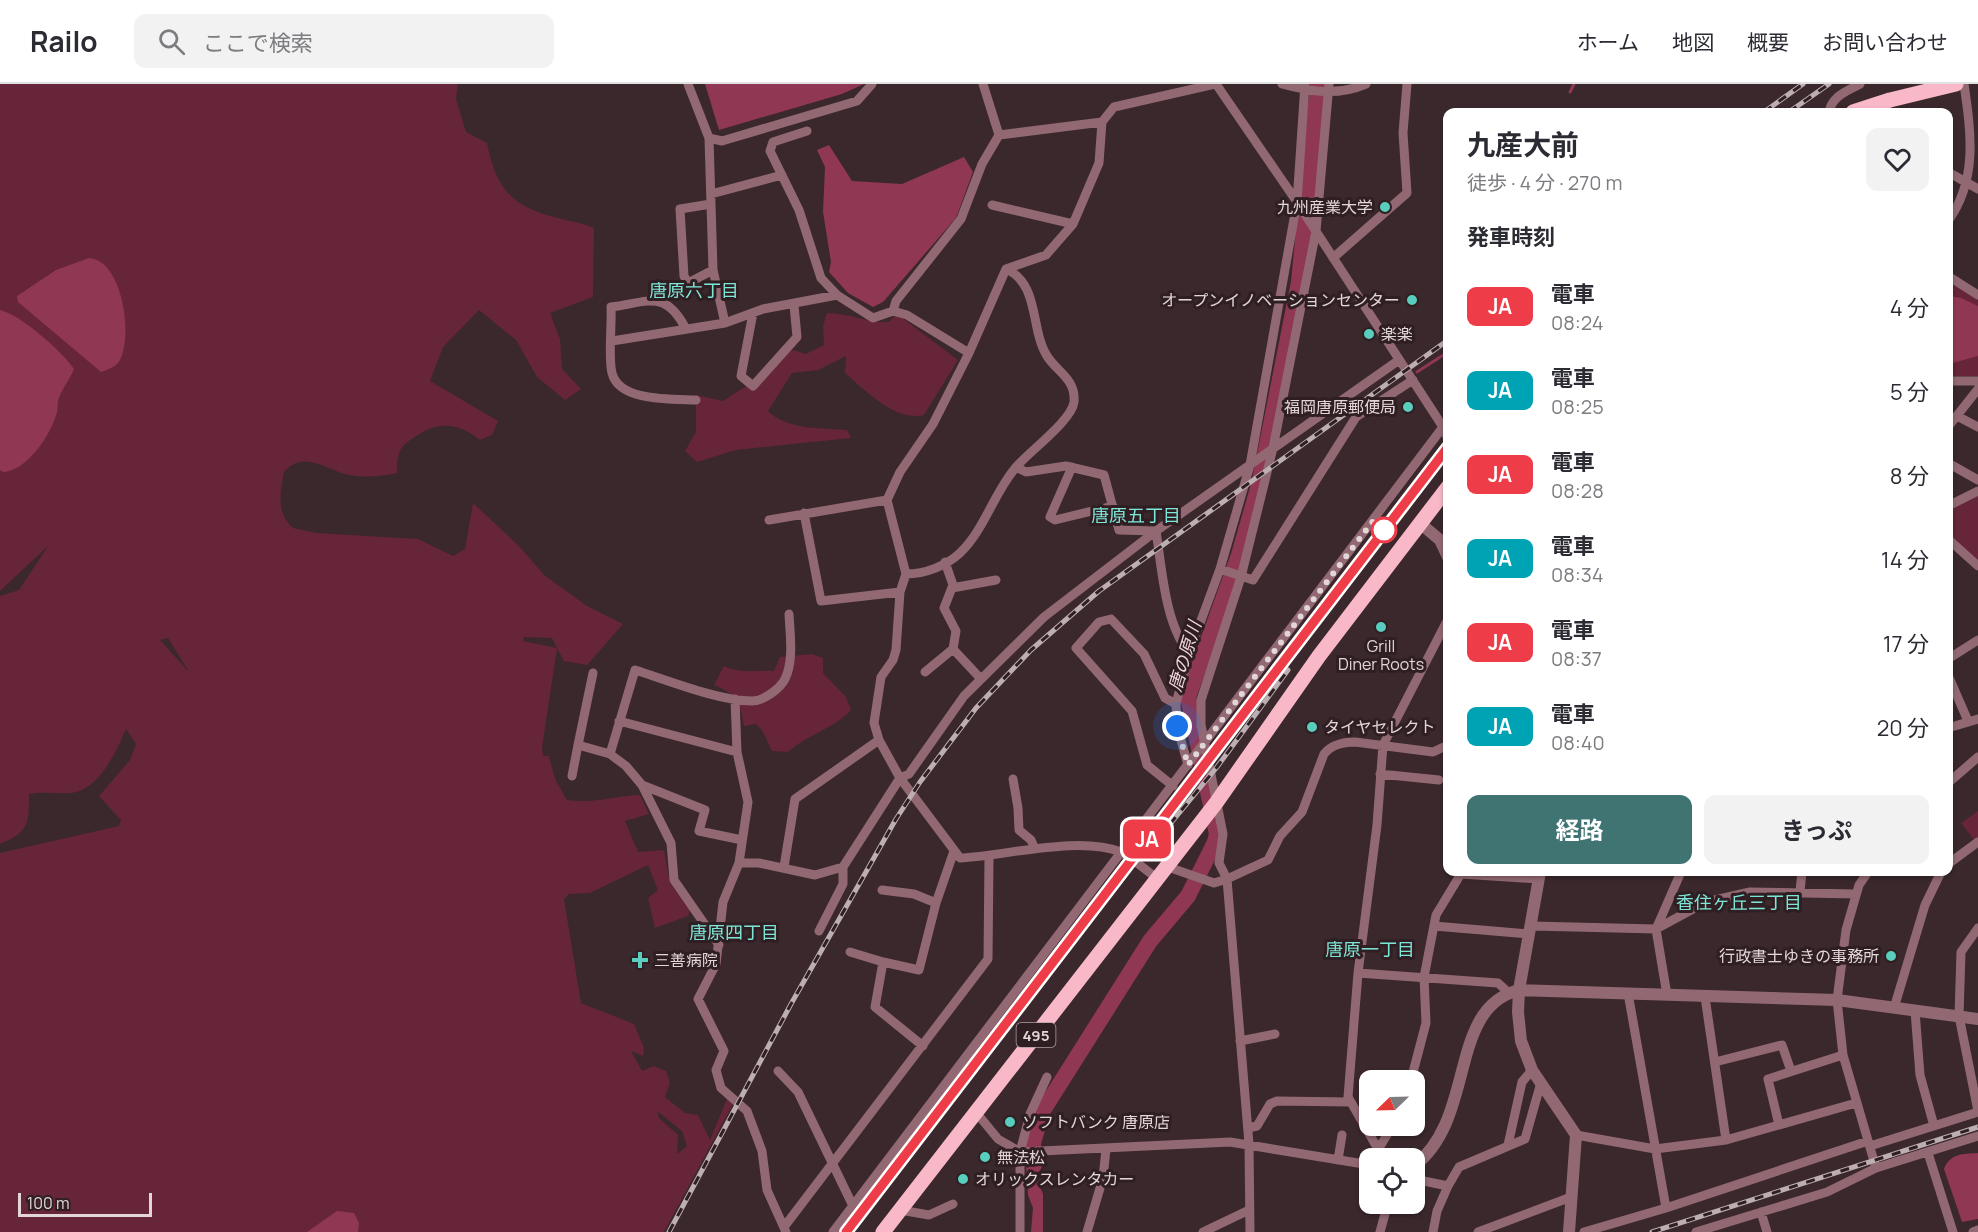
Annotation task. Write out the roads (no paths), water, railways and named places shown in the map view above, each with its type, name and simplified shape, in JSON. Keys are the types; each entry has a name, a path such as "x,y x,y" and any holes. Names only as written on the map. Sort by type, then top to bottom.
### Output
{"highway":[{"path":"1864,108 1890,99 1956,84"},
{"name":"495","path":"883,1232 1217,802 1319,656 1443,494"}],"street":[{"path":"688,84 709,138 713,270 724,324"},
{"path":"709,138 722,141 857,101 872,84"},
{"path":"893,311 896,301 961,219 982,164 999,135 983,84"},
{"path":"832,1232 1123,853 1443,427 1299,205 1216,84 1114,108 1102,122 1099,163 1073,224 1046,255 1006,269 969,353 933,424 900,472 887,500 906,574 900,592 896,650 893,660 880,677 877,691 874,723 879,740 900,778 960,858 989,857 1035,849 1097,846 1123,853 1163,873 1182,874 1214,883 1268,860 1280,836 1302,812 1324,754 1330,747 1344,742 1433,752 1443,747"},
{"path":"1282,84 1350,91 1366,84"},
{"path":"1333,258 1407,192 1403,133 1407,84"},
{"path":"1830,108 1837,97 1860,84"},
{"path":"1953,214 1974,186 1972,135 1964,84"},
{"path":"1189,763 1177,726 1176,704 1189,653 1222,570 1252,463 1299,205 1306,88"},
{"path":"1250,1232 1248,1128 1227,879 1219,863 1223,834 1201,725 1201,700 1239,576 1272,449 1314,228 1326,89"},
{"path":"999,135 1102,122"},
{"path":"807,130 773,142 770,151 799,210 821,278 837,295 873,318 893,311 907,315 969,353"},
{"path":"713,270 688,283 684,276 680,209 782,175"},
{"path":"1953,175 1974,186"},
{"path":"992,205 1073,224"},
{"path":"906,574 922,574 959,554 974,537 998,492 1016,467 1068,415 1074,403 1068,378 1047,356 1029,294 1017,274 1006,269"},
{"path":"1953,279 1978,295"},
{"path":"612,342 724,324 753,314 837,295"},
{"path":"686,329 677,312 668,303 659,301 610,307 612,372 615,383 623,390 659,399 696,400"},
{"path":"753,314 741,376 753,386 797,337 794,305"},
{"path":"819,931 843,884 843,867 900,778 909,774 964,696 981,679 1044,617 1156,531 1399,360"},
{"path":"1222,570 1253,580 1356,417 1413,380"},
{"path":"1953,381 1978,381"},
{"path":"1953,421 1978,388"},
{"path":"1957,416 1978,427"},
{"path":"1953,465 1978,480"},
{"path":"1016,467 1026,472 1066,466 1104,475 1119,530 1156,531"},
{"path":"1072,467 1050,517 1055,520 1113,506"},
{"path":"1953,504 1978,491"},
{"path":"769,520 887,500"},
{"path":"804,513 821,601 900,592"},
{"path":"1421,524 1440,540 1443,546"},
{"path":"1156,531 1165,591 1178,640 1189,653"},
{"path":"1953,544 1978,566"},
{"path":"925,672 953,649 956,631 944,608 953,585 945,562"},
{"path":"952,588 996,580"},
{"path":"610,754 635,670 735,699 754,701 774,693 785,680 790,660 789,614"},
{"path":"1173,786 1147,765 1132,711 1076,648 1099,622 1111,619 1144,654 1165,698 1176,704"},
{"path":"1373,1148 1366,1124 1349,1102 1358,973 1377,825 1383,745 1443,629"},
{"path":"1953,656 1978,640"},
{"path":"953,649 981,679"},
{"path":"572,776 593,673"},
{"path":"1953,684 1973,720 1953,726"},
{"path":"735,699 736,752 748,802 739,863 723,902 716,964 698,999 724,1051 716,1070 722,1088 747,1111 762,1151 767,1190 785,1229"},
{"path":"619,721 736,752"},
{"path":"784,867 795,799 879,740"},
{"path":"578,746 610,754 626,766 642,784 671,843 674,880 719,945"},
{"path":"1953,779 1978,757"},
{"path":"1380,774 1439,780"},
{"path":"1013,779 1019,830 1031,840 1035,849"},
{"path":"642,784 705,810 699,831 742,840"},
{"path":"1953,860 1978,842"},
{"path":"850,952 919,970 936,903 954,851"},
{"path":"785,1229 831,1163 988,959 989,857"},
{"path":"739,863 784,867 815,875 843,867"},
{"path":"1414,1070 1426,1023 1425,977 1436,915 1460,876"},
{"path":"1539,876 1531,930 1514,992 1521,1041 1532,1070 1540,1086 1576,1135 1569,1232"},
{"path":"1667,995 1656,929 1679,876"},
{"path":"1800,891 1802,876"},
{"path":"1866,876 1856,894 1846,930 1837,1000 1843,1054 1876,1168"},
{"path":"1894,1008 1925,905 1939,876"},
{"path":"882,890 914,894 936,903"},
{"path":"1434,926 1531,930 1656,929 1706,902 1750,892 1800,891 1856,894"},
{"path":"1584,1232 1978,1111 1959,1016 1961,952 1978,927"},
{"path":"883,962 875,1006 923,1046"},
{"path":"1358,973 1498,983 1514,992 1628,993 1705,997 1757,996 1837,1000 1978,1019"},
{"path":"1425,1155 1439,1142 1449,1122 1474,1030 1479,1020 1490,1006 1514,992"},
{"path":"1628,993 1666,1208"},
{"path":"1705,997 1726,1140"},
{"path":"1915,1011 1920,1075 1934,1126"},
{"path":"1240,1041 1275,1035"},
{"path":"1715,1062 1782,1044 1791,1071"},
{"path":"1779,1125 1768,1078 1843,1054"},
{"path":"1508,1145 1522,1082 1532,1070"},
{"path":"778,1071 798,1092 853,1206"},
{"path":"1020,1232 1020,1152 1030,1114 1047,1077"},
{"path":"1433,1232 1437,1211 1459,1167 1525,1139 1540,1086"},
{"path":"1248,1128 1257,1126 1270,1104 1277,1101 1349,1102"},
{"path":"1576,1135 1655,1149 1726,1140 1856,1103"},
{"path":"975,1111 998,1139 1020,1152 1230,1142 1359,1163"},
{"path":"1338,1160 1342,1136"},
{"path":"1696,1232 1827,1192 1876,1168 1978,1136"},
{"path":"1087,1232 1103,1178 1106,1149"},
{"path":"1928,1153 1953,1232"},
{"path":"1425,1181 1448,1186"},
{"path":"1478,1232 1571,1197"},
{"path":"900,1210 928,1215 953,1204"},
{"path":"1203,1232 1249,1210"},
{"path":"1761,1212 1767,1232"},
{"path":"1380,1232 1385,1214"},
{"path":"1973,1232 1978,1230"}],"waterway":[{"name":"唐の原川","path":"1034,1165 1033,1143 1042,1112 1150,941 1188,896 1215,842 1217,834 1188,697 1239,555 1259,485 1299,282 1318,84"},
{"path":"1570,92 1574,84"},
{"path":"1417,372 1443,355"}],"railway":[{"path":"1770,108 1803,84"},
{"path":"1795,108 1829,84"},
{"path":"669,1232 791,1004 896,819 920,782 976,708 1031,650 1099,591 1443,344"},
{"path":"846,1232 1443,454"},
{"path":"1147,852 1217,767 1288,670"},
{"path":"1652,1232 1978,1127"}],"train":[{"name":"JA","path":"846,1232 1443,454"}],"place":[{"name":"九州産業大学","path":"1385,207"},
{"name":"オープンイノベーションセンター","path":"1412,300"},
{"name":"楽楽","path":"1369,334"},
{"name":"福岡唐原郵便局","path":"1408,407"},
{"name":"Grill Diner Roots","path":"1381,627"},
{"name":"タイヤセレクト","path":"1312,727"},
{"name":"行政書士ゆきの事務所","path":"1891,956"},
{"name":"三善病院","path":"640,960"},
{"name":"ソフトバンク 唐原店","path":"1010,1122"},
{"name":"無法松","path":"985,1157"},
{"name":"オリックスレンタカー","path":"963,1179"}],"district":[{"name":"唐原六丁目","path":"694,290"},
{"name":"唐原五丁目","path":"1136,515"},
{"name":"香住ヶ丘三丁目","path":"1739,902"},
{"name":"唐原四丁目","path":"734,932"},
{"name":"唐原一丁目","path":"1370,949"}]}
